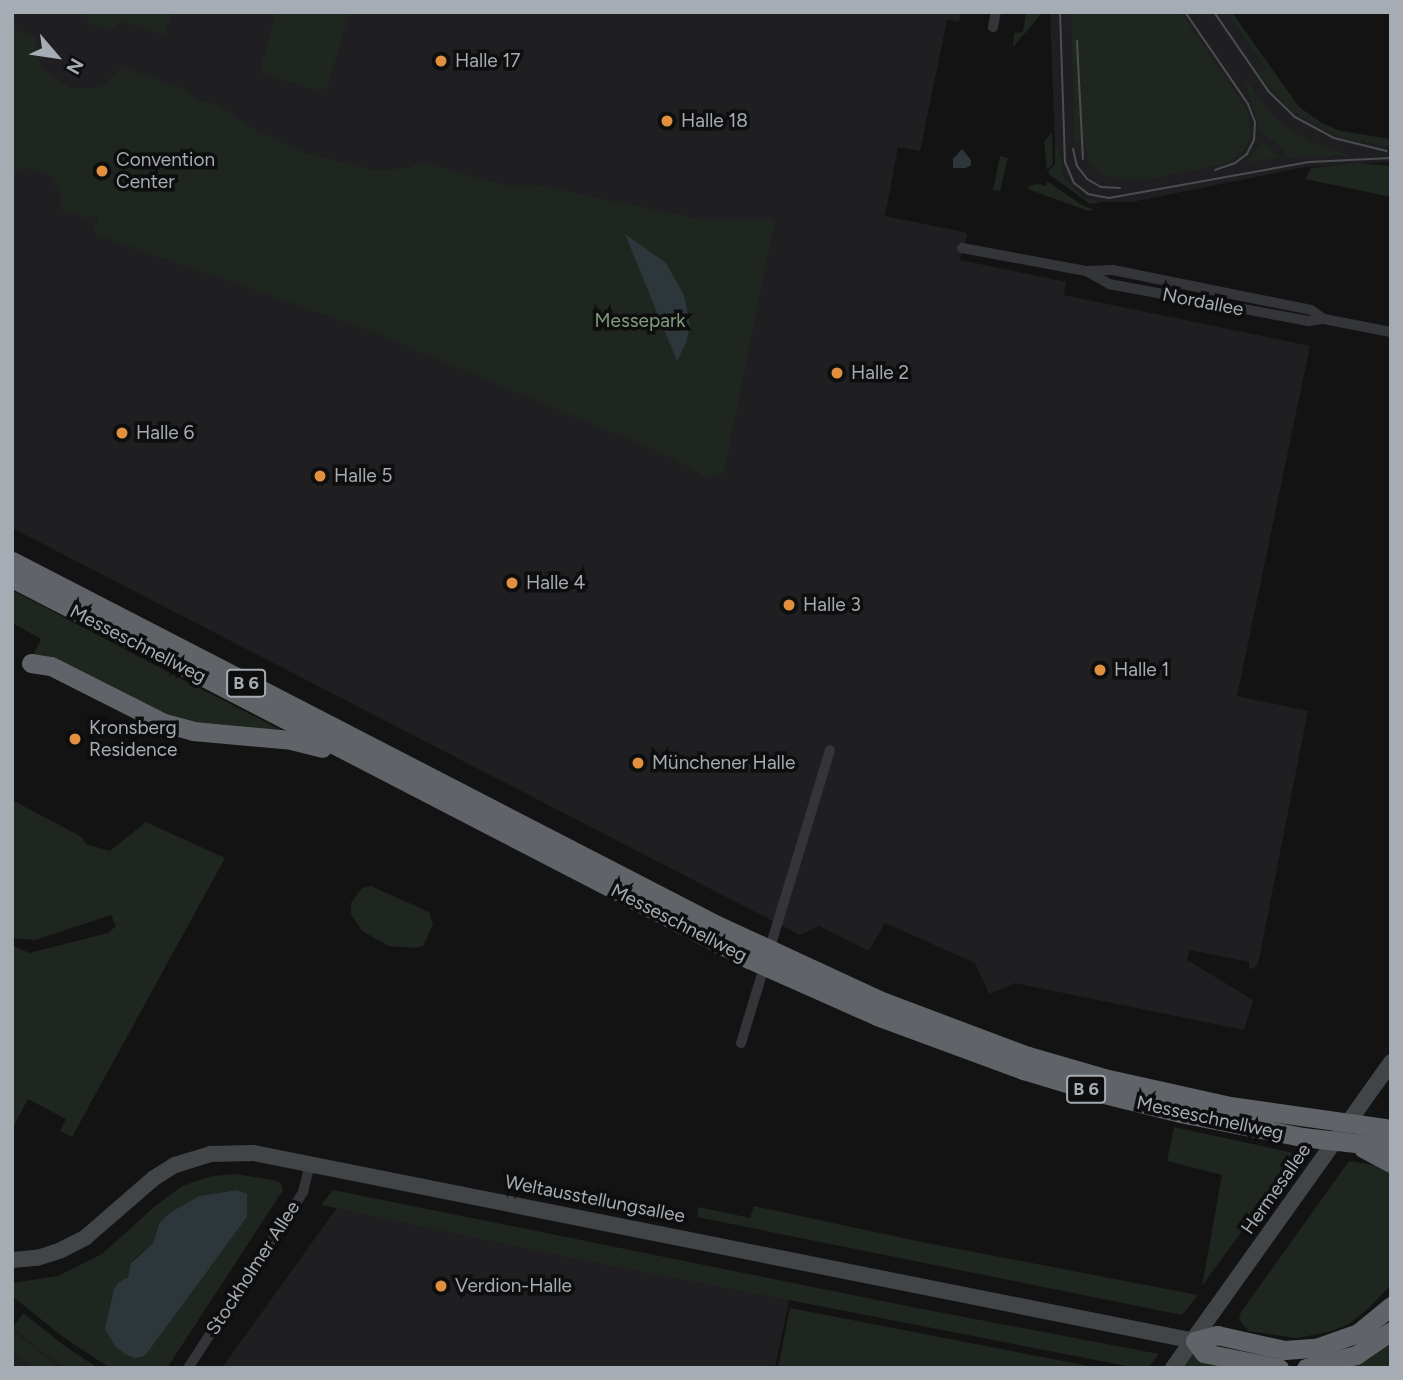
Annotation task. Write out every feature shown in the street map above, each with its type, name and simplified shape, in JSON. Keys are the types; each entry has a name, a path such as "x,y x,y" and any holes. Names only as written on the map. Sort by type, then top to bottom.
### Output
{"highway":[{"name":"Messeschnellweg","path":"12,561 715,924 884,1003 1028,1056 1104,1078 1184,1097 1312,1120 1385,1128"},
{"name":"Messeschnellweg","path":"12,578 749,959 877,1016 977,1054 1096,1092 1191,1116 1302,1137 1362,1146 1391,1147"},
{"path":"31,663 51,666 174,726 193,731 291,740 371,764"},
{"path":"1362,1146 1391,1163"},
{"path":"1279,1368 1204,1353 1195,1341 1217,1335 1284,1350 1316,1348 1358,1332 1391,1306"},
{"path":"1306,1368 1356,1355 1391,1331"}],"main road":[{"name":"Hermesallee","path":"1173,1368 1195,1341 1391,1062"},
{"name":"Weltausstellungsallee","path":"12,1260 37,1258 61,1251 86,1237 154,1178 175,1165 210,1154 254,1153 1195,1341"}],"street":[{"path":"993,27 996,12"},
{"name":"Nordallee","path":"962,247 1086,271 1109,284 1309,321 1324,319 1391,332"},
{"path":"741,1043 830,750"},
{"name":"Stockholmer Allee","path":"188,1368 303,1192 310,1164"}],"shaded area":[{"path":"12,12 961,12 959,22 947,20 920,151 898,147 885,216 964,232 967,235 960,260 1066,282 1064,295 1310,346 1237,696 1308,711 1258,964 1254,969 1249,968 1249,962 1190,950 1187,960 1253,1000 1244,1030 1015,983 989,994 975,963 885,923 869,951 819,926 800,935 12,528"},
{"path":"1050,12 1226,12 1265,68 1259,73 1288,107 1327,132 1347,140 1391,147 1391,162 1305,167 1132,202 1102,202 1085,197 1064,178 1059,146 1055,147"},
{"path":"962,149 971,160 971,165 966,168 953,168 953,159"},
{"path":"625,234 666,263 684,295 690,325 686,343 677,361"},
{"path":"237,1190 247,1194 247,1217 145,1356 135,1358 125,1354 116,1347 105,1329 113,1292 117,1284 128,1277 131,1263 153,1243 159,1224 169,1213 199,1196"},
{"path":"341,1202 791,1291 775,1368 222,1368"},
{"path":"12,1328 71,1368 12,1368"}],"green space":[{"path":"86,12 172,12 165,35 120,20 114,29 95,26 87,21"},
{"path":"277,12 350,12 327,87 320,91 264,74 260,69"},
{"path":"1026,12 1043,12 1013,47 1014,33 1023,32"},
{"path":"1071,12 1181,12 1248,112 1251,136 1243,151 1224,164 1149,179 1116,179 1098,172 1089,162 1085,142 1075,143"},
{"path":"1226,12 1232,12 1299,107 1322,123 1340,131 1391,139 1391,147 1347,140 1327,132 1288,108 1258,73 1265,68"},
{"name":"Messepark","path":"12,28 35,37 39,61 46,72 70,88 94,88 105,84 121,67 174,85 192,95 195,101 216,104 253,129 303,152 374,170 410,168 420,162 503,185 536,185 704,220 775,219 724,472 709,479 674,458 361,327 97,235 93,227 98,223 96,216 85,218 60,209 61,196 50,175 26,167 12,172"},
{"path":"1244,78 1275,118 1291,131 1311,142 1348,155 1286,158 1283,148 1260,132"},
{"path":"1052,132 1053,164 1047,170 1044,142"},
{"path":"1261,143 1270,147 1279,158 1245,162"},
{"path":"1059,146 1064,178 1084,197 1102,202 1090,204 1050,175 1048,172 1055,164 1055,147"},
{"path":"1000,156 1008,158 1000,191 993,190"},
{"path":"1358,163 1391,166 1391,197 1305,179 1311,168"},
{"path":"1047,181 1094,210 1088,211 1028,189 1028,186 1038,184 1046,186"},
{"path":"12,590 283,731 197,727 32,657 41,639 12,623"},
{"path":"12,800 82,837 86,844 110,851 146,822 225,858 72,1137 60,1131 66,1119 28,1099 12,1129 12,945 29,953 108,933 116,926 111,915 35,940 12,938"},
{"path":"371,886 429,912 433,924 423,946 389,946 362,931 351,914 351,903 362,888"},
{"path":"1174,1127 1298,1154 1202,1286 1222,1175 1167,1161"},
{"path":"1349,1161 1381,1166 1391,1173 1391,1285 1349,1324 1329,1332 1297,1338 1248,1331 1239,1319 1241,1312"},
{"path":"235,1174 273,1180 281,1183 283,1190 167,1368 110,1368 63,1337 12,1296 12,1283 58,1276 102,1254 154,1207 182,1186 212,1176","holes":["237,1190 247,1217 145,1356 109,1310 113,1292 130,1274 133,1260 153,1243 159,1224 169,1213 199,1196"]},
{"path":"333,1190 1159,1354 1148,1368 1137,1368 568,1257 321,1205"},
{"path":"754,1206 917,1241 1198,1295 1182,1315 697,1217 698,1207 750,1218"},
{"path":"790,1308 1099,1368 778,1368"},
{"path":"23,1313 98,1368 67,1368 45,1353 13,1328"},
{"path":"12,1331 59,1368 34,1368 12,1350"},
{"path":"1391,1331 1391,1368 1306,1368"},
{"path":"1195,1341 1279,1368 1173,1368"}],"tram line":[{"path":"1060,12 1065,162 1074,183 1088,194 1109,198 1309,162 1391,158"},
{"path":"1185,12 1248,104 1255,122 1254,140 1247,154 1235,163 1215,170"},
{"path":"1214,12 1269,92 1295,117 1334,138 1386,151"},
{"path":"1077,41 1083,159"},
{"path":"1073,149 1077,166 1087,179 1101,187 1120,188"}],"place":[{"name":"Halle 17","path":"441,61"},
{"name":"Halle 18","path":"667,121"},
{"name":"Convention Center","path":"102,171"},
{"name":"Halle 2","path":"837,373"},
{"name":"Halle 6","path":"122,433"},
{"name":"Halle 5","path":"320,476"},
{"name":"Halle 4","path":"512,583"},
{"name":"Halle 3","path":"789,605"},
{"name":"Halle 1","path":"1100,670"},
{"name":"Kronsberg Residence","path":"75,739"},
{"name":"Münchener Halle","path":"638,763"},
{"name":"Verdion-Halle","path":"441,1286"}]}
